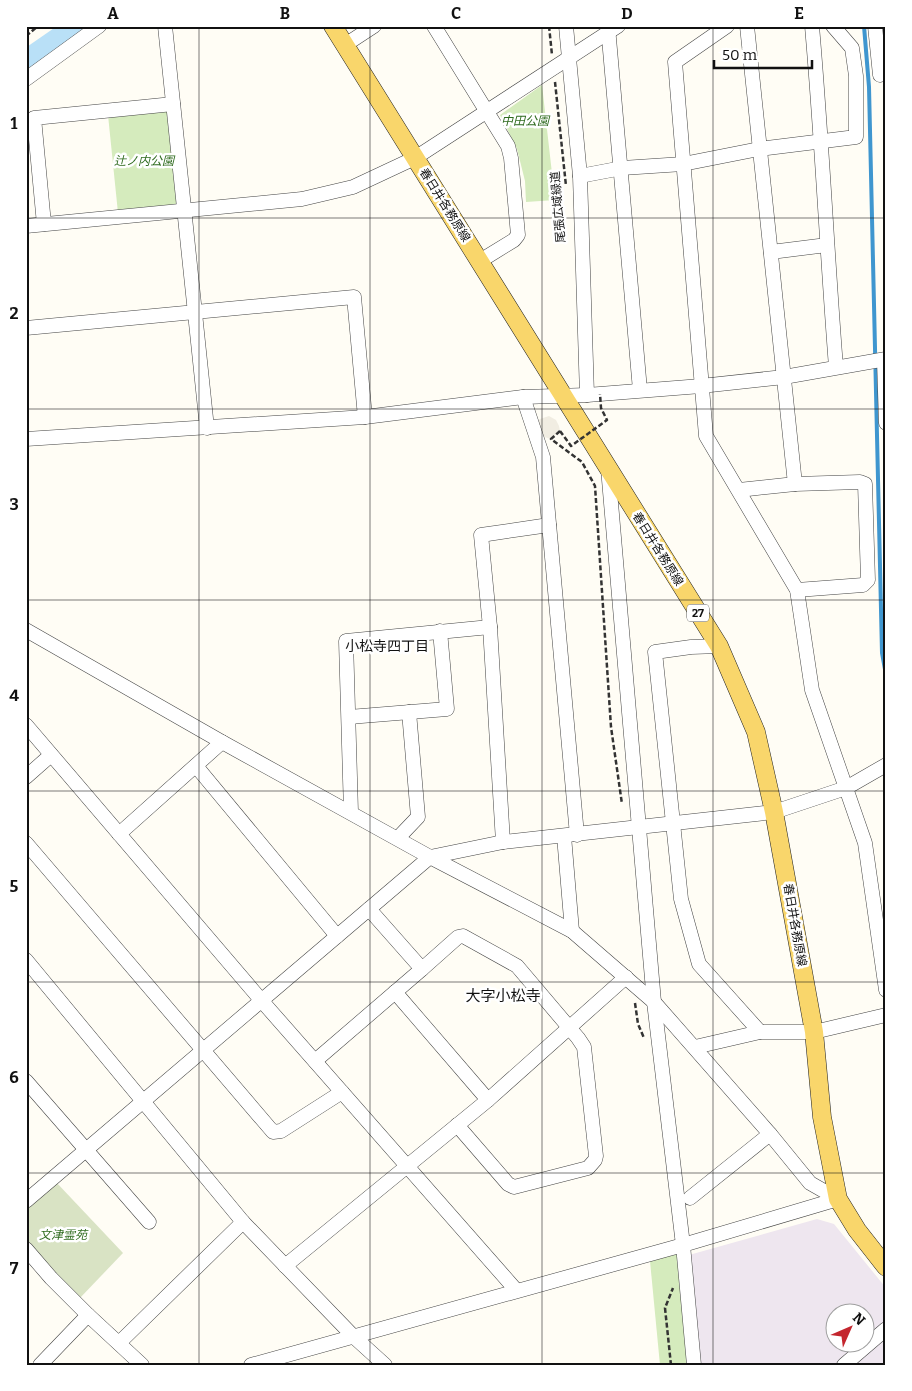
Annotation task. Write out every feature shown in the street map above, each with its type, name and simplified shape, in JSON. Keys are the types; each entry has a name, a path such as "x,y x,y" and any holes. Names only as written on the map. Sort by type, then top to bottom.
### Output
{"main road":[{"name":"春日井各務原線","path":"333,26 719,646 756,732 774,812 814,1032 822,1117 838,1199 857,1230 886,1267"}],"street":[{"path":"26,79 99,26"},
{"path":"165,26 207,428"},
{"path":"345,45 374,26"},
{"path":"434,26 487,110 508,146 511,158 519,232 514,240 480,261"},
{"path":"566,26 580,176 593,394"},
{"path":"727,26 675,62 706,436 797,590 812,690 864,843 880,903 886,990"},
{"path":"747,26 795,484"},
{"path":"812,26 822,142 826,245 836,367"},
{"path":"580,176 622,168 683,164 759,149 856,137 856,76 852,48 833,26"},
{"path":"856,76 883,75 875,26"},
{"path":"26,226 302,199 335,192 373,180 415,158 612,29 640,390"},
{"path":"44,224 34,118 173,104"},
{"path":"771,252 826,245"},
{"path":"26,328 194,314 354,297 365,417"},
{"path":"26,439 365,417 523,397 701,386 784,377 885,360 886,423"},
{"path":"523,397 543,457 550,525 570,835 572,931"},
{"path":"608,468 654,1002 683,1245 694,1365"},
{"path":"739,490 795,484 860,482 865,484 868,580 863,585 797,590"},
{"path":"503,842 490,627 481,535 550,525"},
{"path":"350,812 346,641 490,627"},
{"path":"26,630 222,742 430,857 572,931 654,1002 696,1047 810,1183 838,1199"},
{"path":"349,717 447,709 440,631"},
{"path":"719,646 691,647 655,652 681,899 699,964 760,1032"},
{"path":"398,838 418,817 409,712"},
{"path":"26,725 261,1000 516,1290"},
{"path":"120,834 222,742"},
{"path":"26,777 51,755"},
{"path":"26,1201 430,857 503,842 774,812 846,788 886,765"},
{"path":"196,766 337,936"},
{"path":"26,843 273,1132 281,1131 342,1092"},
{"path":"369,909 422,969"},
{"path":"314,1061 458,937 467,937 517,966 584,1047 596,1156 588,1168 514,1187 508,1184 457,1125"},
{"path":"26,960 244,1222 353,1336 385,1365"},
{"path":"285,1266 488,1100 626,977"},
{"path":"396,992 488,1100"},
{"path":"696,1047 760,1032 814,1032 886,1015"},
{"path":"26,1081 149,1222"},
{"path":"690,1198 770,1134"},
{"path":"251,1365 683,1245 838,1199"},
{"path":"118,1343 244,1222"},
{"path":"26,1249 51,1278 88,1315 142,1365"},
{"path":"40,1365 88,1315"},
{"path":"844,1365 886,1329"}],"path":[{"path":"26,36 38,26"},
{"name":"尾張広域緑道","path":"549,26 567,194"},
{"path":"551,439 560,431 571,446 608,420 593,394"}],"shaded area":[{"path":"549,416 556,420 560,431 551,439 535,434 533,427 540,419"},
{"path":"817,1219 834,1224 886,1288 886,1365 700,1365 689,1255"}],"green space":[{"name":"中田公園","path":"542,85 555,200 526,202 525,181 517,149 500,115"},
{"name":"辻ノ内公園","path":"170,109 180,206 118,213 108,115"},
{"name":"文津霊苑","path":"55,1181 123,1253 79,1299 26,1242 26,1206"},
{"path":"687,1250 699,1365 660,1365 650,1261"}],"waterway":[{"path":"26,62 78,26"},
{"path":"864,26 869,87 882,653 886,675"}],"district":[{"name":"小松寺四丁目","path":"387,646"},
{"name":"大字小松寺","path":"503,996"}]}
